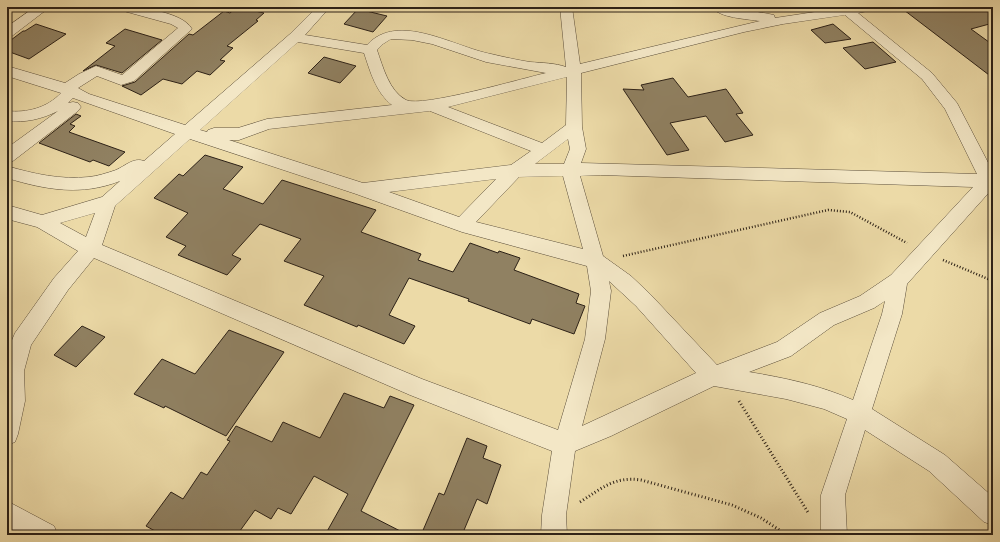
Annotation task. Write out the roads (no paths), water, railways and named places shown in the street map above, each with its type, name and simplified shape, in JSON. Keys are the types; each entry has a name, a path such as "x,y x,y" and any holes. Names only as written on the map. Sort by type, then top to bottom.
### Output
{"street":[{"path":"7,34 44,7"},
{"path":"67,89 84,77 97,71 121,80 130,78 181,34 184,29 183,25 176,21 124,7"},
{"path":"42,222 108,202 295,37 321,10 335,7"},
{"path":"554,525 565,444 595,339 601,291 596,260 570,170 578,148 574,127 574,71 566,7"},
{"path":"718,7 732,13 783,20"},
{"path":"189,131 232,135 247,132 267,124 431,106 783,20 867,7"},
{"path":"848,11 927,76 952,107 991,180"},
{"path":"370,50 378,41 389,35 412,36 435,40 470,53 505,62 574,71"},
{"path":"295,37 370,50"},
{"path":"370,50 380,78 394,99 401,104 408,106 431,106 545,150"},
{"path":"7,71 67,89 84,98 189,131 362,189 462,225 596,260 624,282 643,300 713,376 786,389 826,399 860,414 938,463 993,513"},
{"path":"7,116 23,118 42,112 64,99 68,93 67,89"},
{"path":"7,156 84,98"},
{"path":"462,225 515,171 574,127"},
{"path":"7,172 44,183 67,185 98,182 116,177 131,170 171,146"},
{"path":"578,148 601,169"},
{"path":"362,189 515,171 601,169 991,180"},
{"path":"7,212 42,222 91,250 418,388 565,444 610,425 713,376 784,349 827,319 867,302 898,281 991,180"},
{"path":"7,434 14,401 13,372 16,356 22,340 61,284 76,265 91,250 108,202"},
{"path":"834,535 833,496 892,314 898,281"},
{"path":"7,513 45,535"}]}
